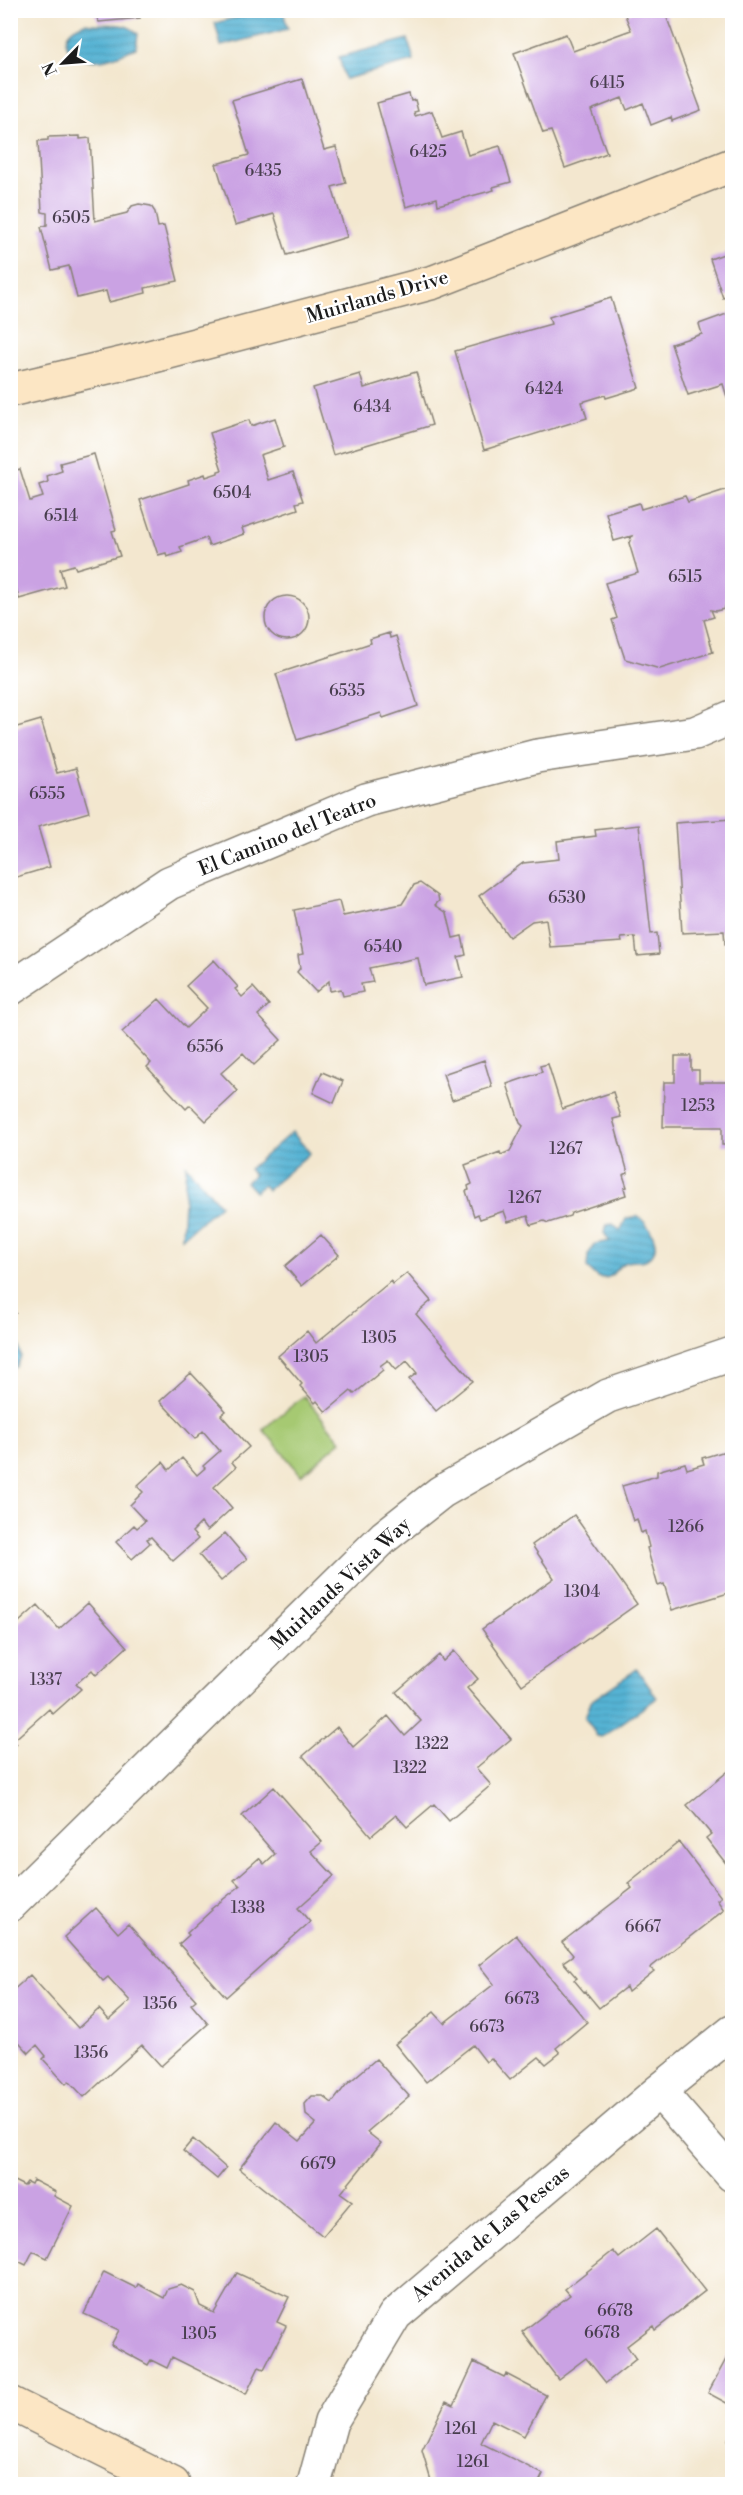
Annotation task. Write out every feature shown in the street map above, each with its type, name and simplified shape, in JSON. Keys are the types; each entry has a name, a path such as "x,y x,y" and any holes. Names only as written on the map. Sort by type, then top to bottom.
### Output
{"street":[{"name":"Muirlands Drive","path":"10,390 146,358 434,282 732,165"},
{"name":"El Camino del Teatro","path":"10,989 169,883 366,800 537,756 695,733 732,717"},
{"name":"Muirlands Vista Way","path":"10,1905 384,1537 441,1492 608,1396 732,1354"},
{"name":"Avenida de Las Pescas","path":"314,2484 331,2422 395,2314 732,2032"},
{"path":"659,2091 732,2175"},
{"path":"10,2403 173,2484"}],"green space":[{"path":"304,1396 341,1441 301,1475 263,1429"}],"water":[{"path":"265,10 283,11 288,29 221,46 215,23"},
{"path":"85,23 120,25 133,29 138,34 136,48 105,59 89,60 80,57 72,53 66,41 68,34 74,28"},
{"path":"408,39 414,61 345,79 339,57"},
{"path":"292,1132 310,1153 267,1190 263,1185 255,1192 246,1182 254,1175 249,1169"},
{"path":"186,1165 220,1205 182,1238"},
{"path":"637,1216 653,1236 655,1249 652,1254 644,1260 624,1263 610,1276 597,1277 587,1268 588,1255 595,1244 610,1241 604,1233 606,1225 613,1224 620,1231 626,1219"},
{"path":"11,1341 18,1345 21,1357 16,1367 11,1368"},
{"path":"637,1669 657,1698 602,1737 597,1736 585,1718 591,1701"}],"building":[{"path":"93,10 139,10 140,18 99,22"},
{"path":"636,10 664,10 701,110 672,121 671,117 651,125 643,103 627,110 622,98 591,110 607,153 565,168 551,131 543,133 514,53 566,34 573,51 631,30 625,15"},
{"path":"302,79 324,150 336,147 346,183 332,187 347,237 287,255 274,214 235,225 216,164 249,155 232,100"},
{"path":"409,94 411,101 415,100 418,111 414,112 415,116 432,111 442,138 461,132 468,155 500,146 511,182 493,187 494,190 438,205 437,198 406,207 377,103"},
{"path":"80,136 80,139 90,138 95,221 127,213 132,206 139,204 151,206 155,212 158,227 164,226 178,281 145,288 146,293 109,302 106,291 77,298 69,266 52,270 41,227 47,225 47,213 42,212 38,141 48,140 48,137"},
{"path":"732,251 732,295 723,298 710,259"},
{"path":"611,298 639,388 606,398 605,395 582,402 587,418 484,450 455,351 551,324 549,317"},
{"path":"732,312 732,395 727,397 723,384 688,395 671,344 702,334 699,324"},
{"path":"416,372 432,425 333,455 313,388 360,374 364,388"},
{"path":"275,418 284,447 260,455 268,480 293,472 303,501 296,503 298,509 242,528 244,534 209,546 206,538 180,547 182,552 167,557 166,553 158,555 140,500 189,484 188,480 205,474 206,477 222,470 210,433 249,420 251,426"},
{"path":"94,454 116,530 112,531 120,556 76,569 74,565 60,569 65,586 19,599 16,587 12,588 10,582 10,472 20,469 30,501 43,497 39,485 48,482 47,476 62,471 60,463"},
{"path":"731,488 732,596 726,598 724,609 711,610 714,617 704,620 713,652 660,669 625,659 612,620 617,618 605,583 638,573 629,543 632,536 614,541 606,513 639,503 641,509 685,496 688,502"},
{"path":"287,596 296,597 303,602 308,609 308,627 303,634 296,639 287,640 278,639 271,634 266,627 265,618 266,609 271,602 278,597"},
{"path":"389,633 390,638 396,636 418,706 383,718 381,713 297,740 276,674 371,643 370,639"},
{"path":"41,720 57,773 76,768 89,812 38,827 50,867 10,879 10,729"},
{"path":"732,819 732,943 725,944 724,931 682,933 675,823"},
{"path":"639,825 651,934 657,933 659,954 637,956 635,937 621,938 622,942 550,947 546,919 532,921 509,937 479,896 523,863 559,859 557,841 596,836 595,830"},
{"path":"420,883 438,896 439,901 435,905 447,913 453,938 462,936 466,955 458,957 463,977 424,985 418,958 369,968 373,982 361,984 363,992 343,996 341,989 330,991 329,981 316,992 297,972 300,968 298,955 303,954 294,910 339,901 343,916 402,904 414,885"},
{"path":"214,960 238,987 235,989 242,997 253,987 269,1005 258,1015 281,1040 254,1065 243,1053 221,1073 238,1091 206,1121 190,1105 186,1109 147,1067 151,1063 122,1032 159,999 186,1028 207,1008 186,986"},
{"path":"675,1056 691,1056 691,1070 699,1070 699,1082 732,1082 732,1145 722,1145 722,1127 663,1127 664,1082 675,1082"},
{"path":"484,1060 492,1087 452,1100 443,1074"},
{"path":"548,1064 562,1109 613,1092 621,1117 613,1119 628,1173 623,1175 627,1187 624,1188 626,1195 548,1223 544,1221 531,1225 528,1216 508,1222 504,1211 480,1219 478,1214 474,1216 466,1191 472,1184 465,1165 500,1152 501,1155 510,1151 523,1126 507,1084 542,1072 540,1066"},
{"path":"322,1072 343,1081 334,1103 313,1093"},
{"path":"321,1235 339,1255 302,1286 285,1266"},
{"path":"407,1273 431,1301 416,1314 473,1381 436,1411 409,1379 417,1373 407,1361 396,1370 388,1360 380,1366 383,1370 354,1394 351,1391 326,1412 300,1386 302,1384 278,1356 307,1331 316,1343 391,1281 393,1284"},
{"path":"10,1297 16,1313 10,1315"},
{"path":"191,1373 226,1411 221,1415 249,1447 232,1462 236,1467 214,1487 232,1508 207,1531 201,1523 192,1532 198,1539 173,1561 151,1537 147,1539 150,1543 132,1559 116,1542 134,1525 137,1528 145,1521 130,1505 143,1492 137,1486 163,1462 169,1470 182,1458 197,1475 205,1468 203,1466 220,1451 203,1431 195,1439 160,1401"},
{"path":"732,1449 732,1592 672,1610 664,1584 658,1586 647,1548 649,1547 645,1531 641,1533 637,1519 633,1521 622,1486 657,1476 657,1471 685,1463 687,1469 704,1464 702,1458"},
{"path":"574,1515 637,1604 522,1685 482,1629 554,1578 532,1545"},
{"path":"225,1533 247,1559 221,1581 199,1555"},
{"path":"88,1603 127,1647 96,1675 92,1670 76,1684 81,1689 53,1714 49,1709 13,1741 17,1744 10,1750 10,1671 15,1667 10,1662 10,1630 38,1605 59,1629"},
{"path":"454,1651 478,1679 467,1688 511,1739 476,1768 491,1785 449,1821 434,1804 407,1827 396,1815 371,1836 303,1756 337,1727 353,1747 388,1716 405,1736 421,1721 396,1692 439,1655 443,1661"},
{"path":"732,1768 732,1871 706,1838 711,1834 687,1805"},
{"path":"274,1787 322,1842 311,1851 334,1876 298,1908 310,1922 226,1997 179,1944 211,1909 240,1886 234,1880 259,1858 264,1864 275,1854 242,1816"},
{"path":"679,1842 721,1897 717,1900 724,1910 650,1968 654,1971 628,1992 626,1987 599,2008 574,1980 577,1978 563,1962 573,1955 562,1942 632,1888 628,1883"},
{"path":"96,1908 118,1933 128,1924 196,2000 191,2004 208,2024 161,2066 142,2045 84,2097 69,2081 66,2084 43,2059 46,2056 37,2045 29,2053 10,2032 10,1993 30,1975 78,2028 99,2009 109,2020 130,2001 108,1977 103,1981 64,1937"},
{"path":"516,1935 587,2022 556,2048 560,2053 546,2064 539,2057 510,2080 491,2058 486,2062 473,2045 426,2082 395,2044 434,2012 444,2023 494,1984 479,1965"},
{"path":"376,2059 409,2096 367,2132 381,2143 341,2193 352,2201 323,2236 239,2169 276,2122 300,2141 316,2123 306,2115 305,2104 312,2096 323,2096 332,2103 346,2085"},
{"path":"193,2139 226,2168 217,2179 183,2151"},
{"path":"10,2179 24,2186 27,2182 31,2184 33,2180 56,2192 54,2196 73,2206 47,2258 33,2251 26,2265 10,2257"},
{"path":"656,2229 705,2291 655,2330 653,2326 627,2346 636,2359 606,2383 586,2358 558,2379 522,2332 570,2295 565,2289 613,2251 619,2258"},
{"path":"104,2272 136,2288 138,2284 164,2298 168,2289 181,2285 195,2292 200,2306 214,2313 237,2273 289,2297 277,2322 286,2326 264,2369 259,2367 246,2394 172,2357 167,2368 151,2360 148,2365 111,2345 119,2330 84,2314"},
{"path":"732,2348 732,2406 708,2393"},
{"path":"474,2362 504,2377 506,2374 546,2395 524,2436 492,2420 481,2443 543,2474 538,2484 432,2484 422,2450 446,2401 454,2405"},
{"path":"732,2431 732,2444 727,2441"}]}
